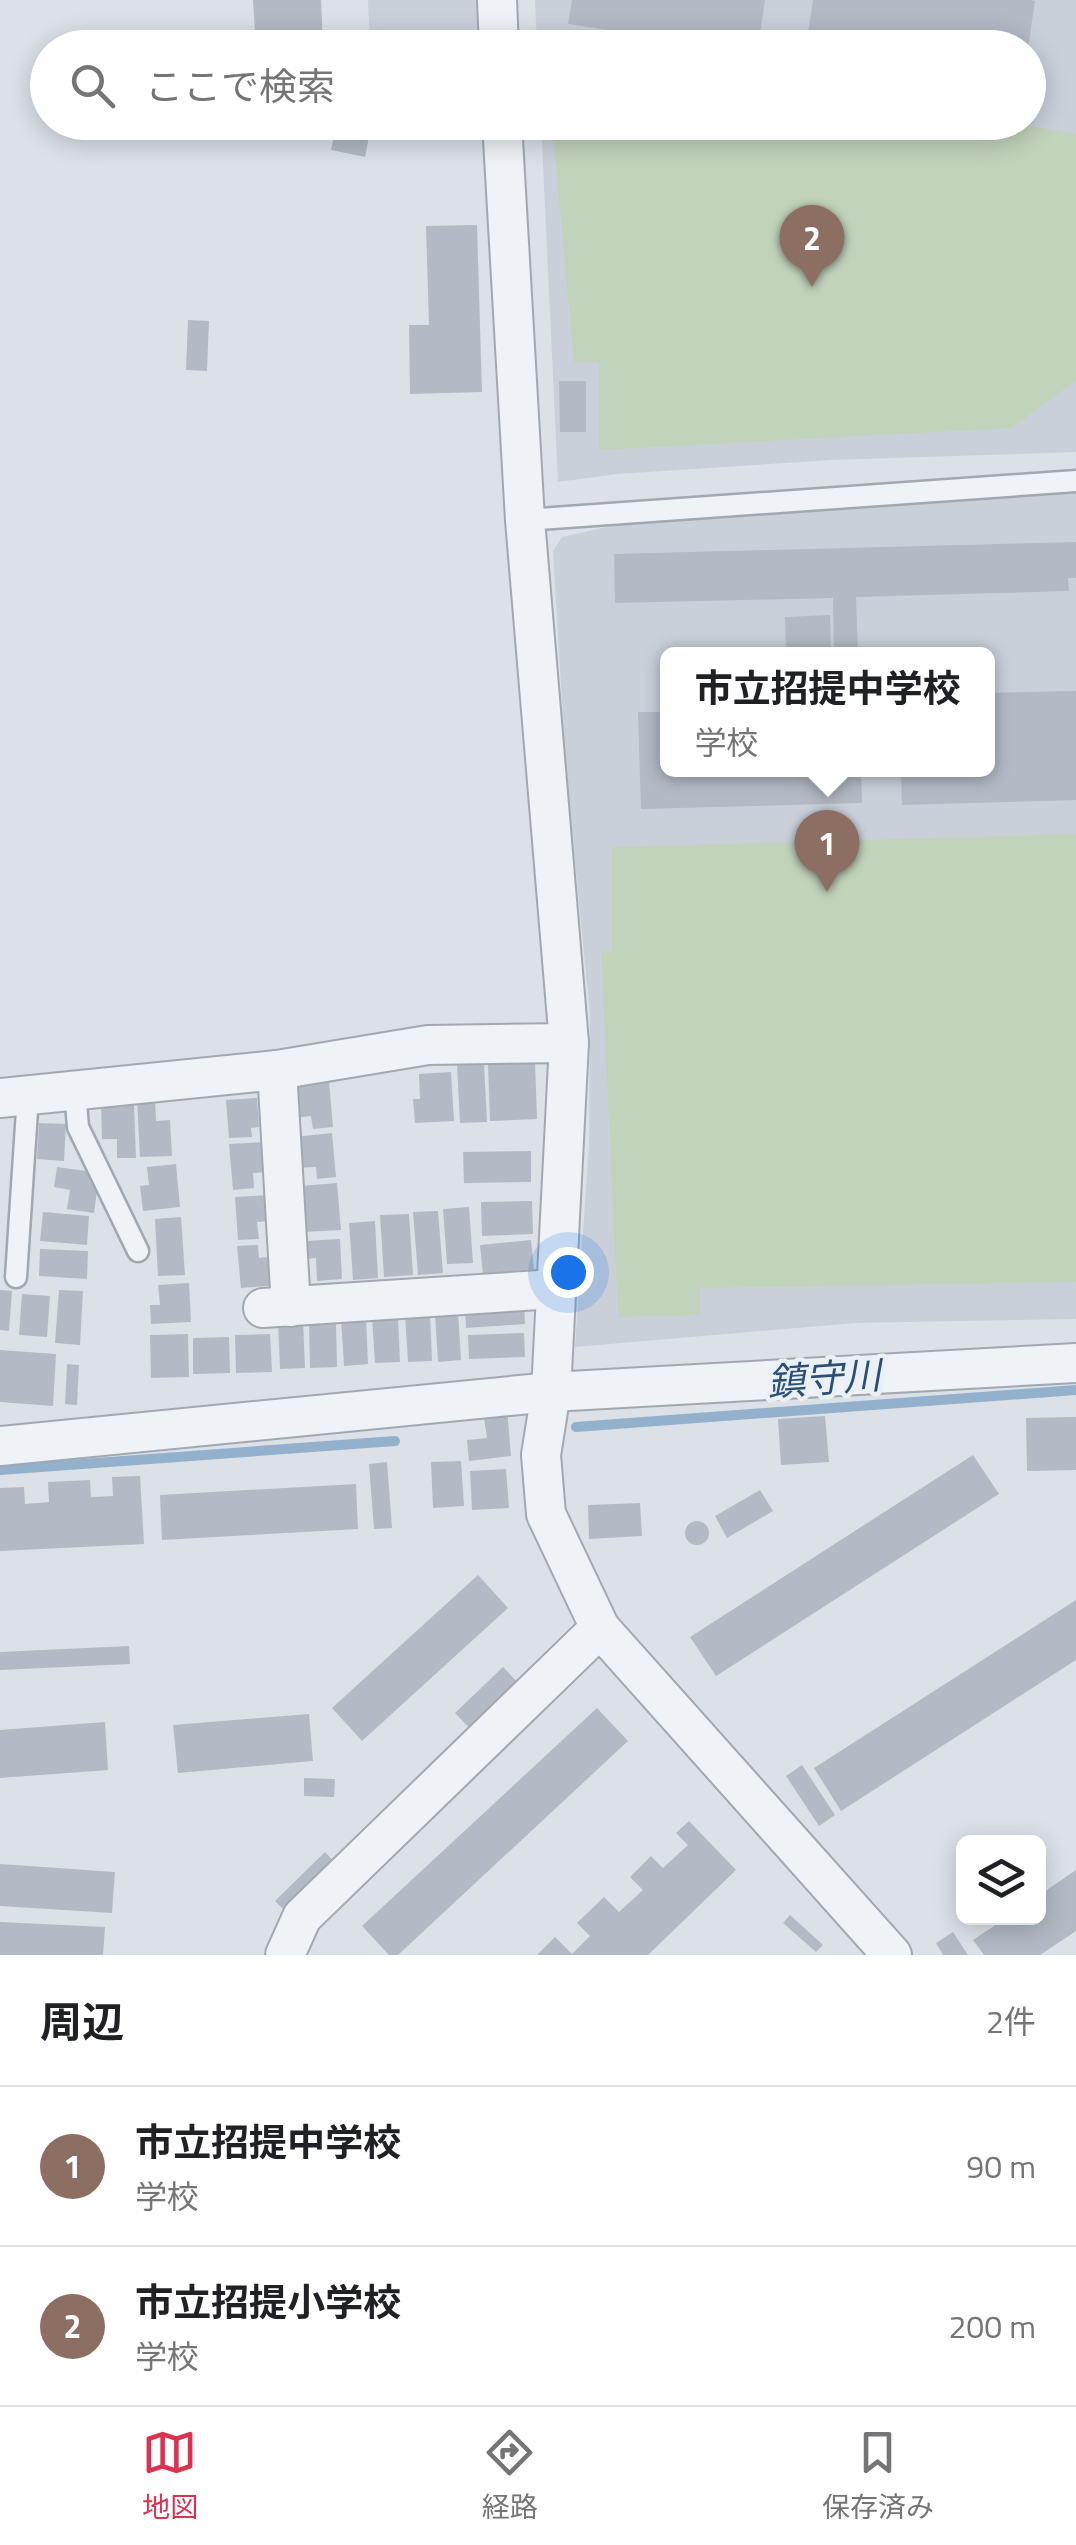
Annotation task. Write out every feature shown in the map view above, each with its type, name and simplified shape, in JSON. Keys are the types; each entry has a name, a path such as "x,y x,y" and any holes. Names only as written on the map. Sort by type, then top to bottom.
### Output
{"street":[{"path":"497,0 498,30"},
{"path":"503,140 525,520 569,1042 551,1392 541,1455 546,1514 600,1628 892,1955"},
{"path":"14,1097 277,1070 428,1045 569,1042"},
{"path":"277,1070 278,1308 555,1289"},
{"path":"0,1446 551,1392 1076,1364"},
{"path":"285,1955 302,1917 600,1628"}],"lane":[{"path":"525,520 1076,481"},
{"path":"75,1091 78,1127 138,1251"},
{"path":"14,1097 16,1277"}],"shaded area":[{"path":"368,0 479,0 481,30 369,30"},
{"path":"535,0 1076,0 1076,452 831,460 617,474 558,482 542,140 1046,140 1046,30 536,30"},
{"path":"1076,493 1076,1319 855,1323 575,1347 589,1145 590,1014 566,770 553,551 562,537 633,521"}],"green space":[{"path":"1046,129 1076,134 1076,381 1011,428 599,450 599,363 574,362 554,140 1046,140"},
{"path":"1076,834 1076,1282 700,1288 700,1315 618,1317 601,952 612,951 612,847"}],"building":[{"path":"253,0 321,0 322,30 255,30"},
{"path":"572,0 765,0 761,30 608,30 568,24"},
{"path":"813,0 1035,1 1031,30 809,30"},
{"path":"333,140 368,140 365,157 331,150"},
{"path":"477,225 482,392 410,394 409,325 429,325 426,226"},
{"path":"188,320 209,321 207,371 186,370"},
{"path":"559,381 586,381 586,432 560,432"},
{"path":"1076,542 1076,578 1068,578 1069,591 856,597 858,647 834,647 833,598 615,603 614,554"},
{"path":"830,615 831,647 786,647 785,617"},
{"path":"1076,691 1076,800 902,805 901,777 995,777 995,693"},
{"path":"638,712 660,712 660,777 861,777 862,803 641,809"},
{"path":"535,1062 537,1119 490,1121 488,1064"},
{"path":"484,1064 487,1122 460,1123 457,1065"},
{"path":"451,1072 454,1121 415,1123 413,1099 420,1099 419,1074"},
{"path":"329,1082 333,1127 313,1129 311,1116 293,1118 290,1085"},
{"path":"257,1098 259,1127 251,1128 252,1137 229,1138 226,1100"},
{"path":"155,1099 156,1121 170,1120 172,1156 140,1157 137,1100"},
{"path":"101,1105 134,1105 136,1158 117,1158 117,1139 102,1139"},
{"path":"39,1123 66,1124 64,1161 37,1159"},
{"path":"332,1133 336,1177 317,1179 316,1167 297,1168 295,1137"},
{"path":"265,1142 267,1172 253,1173 254,1188 233,1190 229,1144"},
{"path":"531,1151 531,1182 464,1183 463,1152"},
{"path":"176,1164 180,1207 143,1211 140,1186 149,1185 147,1167"},
{"path":"57,1167 86,1171 97,1191 94,1213 67,1209 70,1190 54,1187"},
{"path":"337,1183 341,1230 304,1232 301,1186"},
{"path":"269,1195 270,1221 257,1222 259,1239 238,1240 235,1197"},
{"path":"532,1201 533,1234 482,1236 481,1202"},
{"path":"469,1207 473,1263 447,1264 443,1209"},
{"path":"438,1211 443,1273 418,1275 413,1212"},
{"path":"43,1212 89,1216 87,1245 40,1241"},
{"path":"409,1214 413,1275 384,1277 380,1215"},
{"path":"181,1217 185,1275 158,1276 155,1219"},
{"path":"375,1221 378,1278 353,1280 349,1223"},
{"path":"340,1239 342,1279 317,1281 316,1258 306,1259 305,1241"},
{"path":"531,1240 534,1269 483,1274 480,1245"},
{"path":"258,1245 259,1258 278,1256 280,1285 241,1288 237,1246"},
{"path":"40,1249 88,1251 87,1279 39,1276"},
{"path":"189,1283 191,1322 151,1324 150,1305 160,1305 158,1285"},
{"path":"0,1290 12,1291 9,1331 0,1330"},
{"path":"59,1290 83,1291 80,1345 55,1343"},
{"path":"22,1294 50,1296 47,1337 19,1335"},
{"path":"524,1302 525,1324 466,1328 465,1306"},
{"path":"458,1312 461,1360 438,1362 435,1314"},
{"path":"430,1314 432,1361 408,1362 405,1315"},
{"path":"398,1317 400,1362 375,1363 372,1318"},
{"path":"366,1318 368,1364 344,1366 341,1319"},
{"path":"303,1320 305,1368 280,1369 278,1322"},
{"path":"336,1320 337,1367 310,1368 309,1322"},
{"path":"524,1333 525,1357 469,1359 468,1335"},
{"path":"188,1334 189,1377 151,1378 150,1335"},
{"path":"270,1334 272,1372 236,1373 235,1335"},
{"path":"229,1337 230,1373 193,1374 193,1338"},
{"path":"0,1350 56,1354 53,1406 0,1402"},
{"path":"67,1364 79,1365 77,1405 65,1404"},
{"path":"507,1409 511,1456 469,1461 467,1440 487,1438 483,1411"},
{"path":"825,1416 829,1462 781,1465 778,1419"},
{"path":"1076,1417 1076,1470 1027,1471 1026,1418"},
{"path":"973,1455 999,1494 716,1676 690,1637"},
{"path":"461,1461 464,1506 433,1508 431,1462"},
{"path":"387,1462 392,1528 374,1529 369,1464"},
{"path":"506,1469 509,1508 472,1510 470,1471"},
{"path":"140,1476 144,1544 0,1551 0,1488 24,1487 25,1504 49,1502 48,1482 90,1480 91,1497 113,1496 112,1477"},
{"path":"356,1484 358,1529 162,1540 160,1495"},
{"path":"760,1490 773,1511 727,1538 715,1516"},
{"path":"640,1503 642,1536 589,1539 588,1505"},
{"path":"692,1521 702,1521 709,1533 702,1545 692,1545 685,1538 685,1528"},
{"path":"478,1575 508,1608 362,1741 332,1708"},
{"path":"1076,1600 1076,1660 841,1811 814,1768"},
{"path":"129,1646 130,1664 0,1670 0,1652"},
{"path":"503,1667 522,1687 474,1733 455,1713"},
{"path":"597,1708 628,1741 398,1955 389,1955 362,1926"},
{"path":"309,1714 313,1761 178,1773 173,1725"},
{"path":"105,1722 108,1770 0,1778 0,1730"},
{"path":"802,1765 835,1815 819,1826 786,1776"},
{"path":"304,1778 335,1779 334,1797 304,1796"},
{"path":"689,1821 736,1870 648,1955 537,1955 555,1937 572,1954 590,1936 577,1923 604,1897 619,1912 643,1890 630,1877 651,1856 663,1868 688,1845 676,1833"},
{"path":"325,1852 337,1865 287,1913 275,1901"},
{"path":"0,1864 115,1872 112,1913 0,1906"},
{"path":"1076,1870 1076,1931 1040,1955 984,1955 973,1940 996,1925 1046,1925 1046,1891"},
{"path":"790,1915 823,1945 816,1952 783,1923"},
{"path":"0,1922 105,1927 103,1955 0,1955"},
{"path":"953,1932 968,1955 943,1955 936,1943"}],"waterway":[{"name":"鎮守川","path":"576,1427 1076,1390"},
{"name":"鎮守川","path":"0,1470 395,1441"}],"place":[{"name":"市立招提小学校","path":"812,287"},
{"name":"市立招提中学校","path":"827,892"}]}
